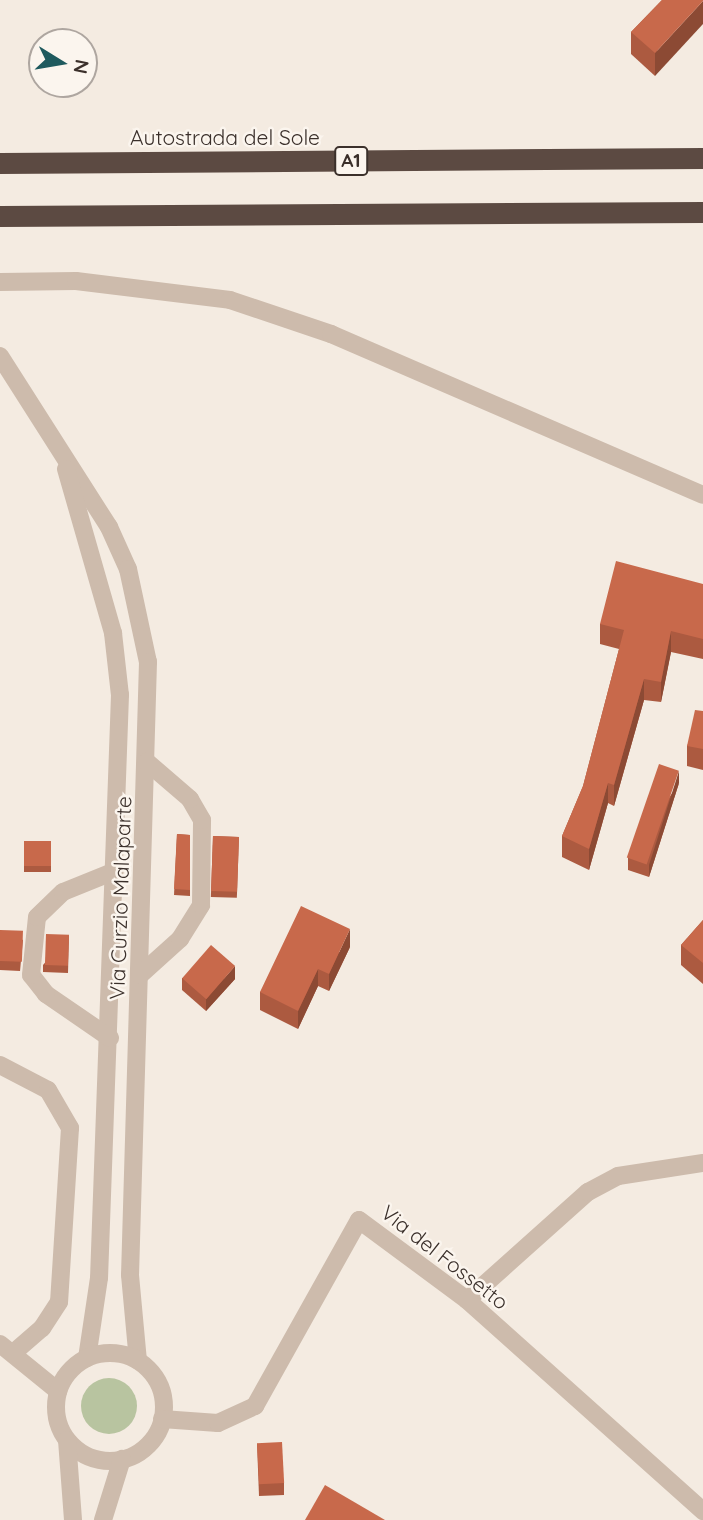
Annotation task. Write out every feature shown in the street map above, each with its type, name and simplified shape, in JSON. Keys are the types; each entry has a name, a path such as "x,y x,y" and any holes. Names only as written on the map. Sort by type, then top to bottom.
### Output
{"highway":[{"name":"Autostrada del Sole","path":"0,163 703,158"},
{"path":"0,216 703,212"}],"street":[{"path":"0,282 76,281 230,300 342,339 703,495"},
{"name":"Via Curzio Malaparte","path":"0,356 62,455 128,569 148,662 130,1303 138,1361 159,1386 162,1419"},
{"name":"Via Curzio Malaparte","path":"62,455 113,633 120,695 110,1038 99,1278 87,1358"},
{"path":"140,975 180,939 201,905 202,820 190,799 147,762"},
{"path":"110,1038 46,994 31,975 37,917 63,892 116,871"},
{"path":"0,1065 48,1090 70,1128 59,1301 42,1328 7,1348 58,1391"},
{"path":"467,1300 588,1192 618,1176 703,1163"},
{"name":"Via del Fossetto","path":"162,1419 232,1421 255,1406 359,1220 467,1300 703,1511"},
{"path":"73,1520 68,1440 56,1412 58,1391 87,1358 115,1353 138,1361"},
{"path":"103,1520 122,1460 152,1440 162,1419"},
{"path":"68,1440 86,1456 122,1460"}],"green space":[{"path":"109,1378 120,1380 129,1386 135,1395 135,1417 129,1426 120,1432 109,1434 98,1432 89,1426 83,1417 81,1406 83,1395 89,1386 98,1380"}],"building":[{"path":"662,0 703,1 655,53 631,32"},
{"path":"616,561 703,584 703,639 671,631 661,682 644,679 614,785 608,783 589,849 562,836 583,786 624,630 600,624"},
{"path":"695,710 703,711 703,749 687,746"},
{"path":"659,764 679,771 647,864 627,858"},
{"path":"177,834 190,835 190,890 174,889"},
{"path":"213,836 239,837 237,892 211,891"},
{"path":"24,841 51,841 51,866 24,866"},
{"path":"301,906 350,929 329,974 318,969 298,1011 260,992"},
{"path":"703,920 703,963 681,945"},
{"path":"0,930 23,931 22,962 0,961"},
{"path":"46,934 69,935 68,966 45,965"},
{"path":"211,945 235,966 206,999 182,978"},
{"path":"282,1442 284,1483 259,1484 257,1443"},
{"path":"325,1485 385,1520 305,1520"}]}
